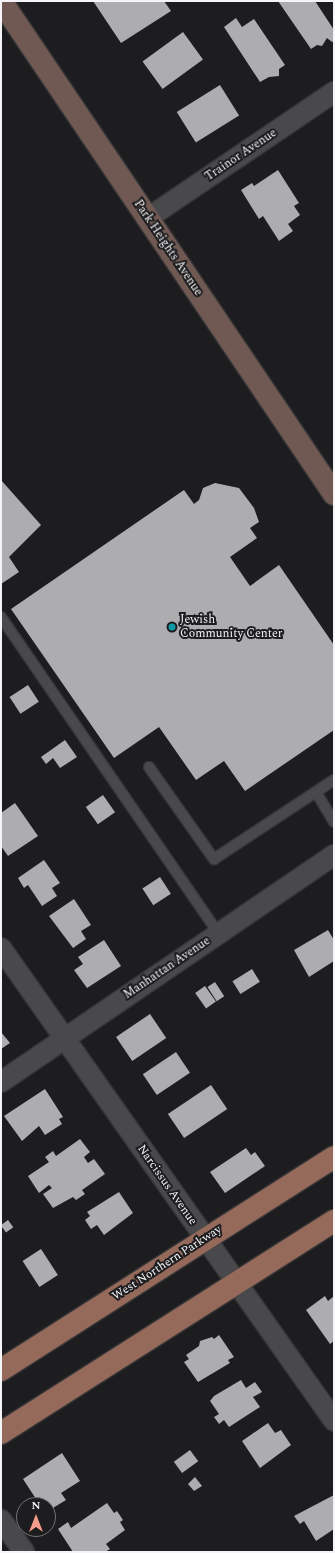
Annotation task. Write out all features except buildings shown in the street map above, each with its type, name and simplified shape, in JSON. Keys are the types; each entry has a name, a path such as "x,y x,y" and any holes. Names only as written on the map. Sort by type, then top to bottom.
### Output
{"main road":[{"name":"Park Heights Avenue","path":"2,1 334,494"},
{"name":"West Northern Parkway","path":"1,1370 334,1157"},
{"path":"1,1433 334,1221"}],"street":[{"name":"Trainor Avenue","path":"148,218 334,92"},
{"name":"Manhattan Avenue","path":"1,1082 333,857"},
{"name":"Narcissus Avenue","path":"1,948 334,1421"},
{"path":"1,1520 24,1552"}],"lane":[{"path":"1,617 218,934"},
{"path":"149,767 214,859 334,780"},
{"path":"316,792 334,822"}],"place":[{"name":"Jewish Community Center","path":"172,627"}]}
